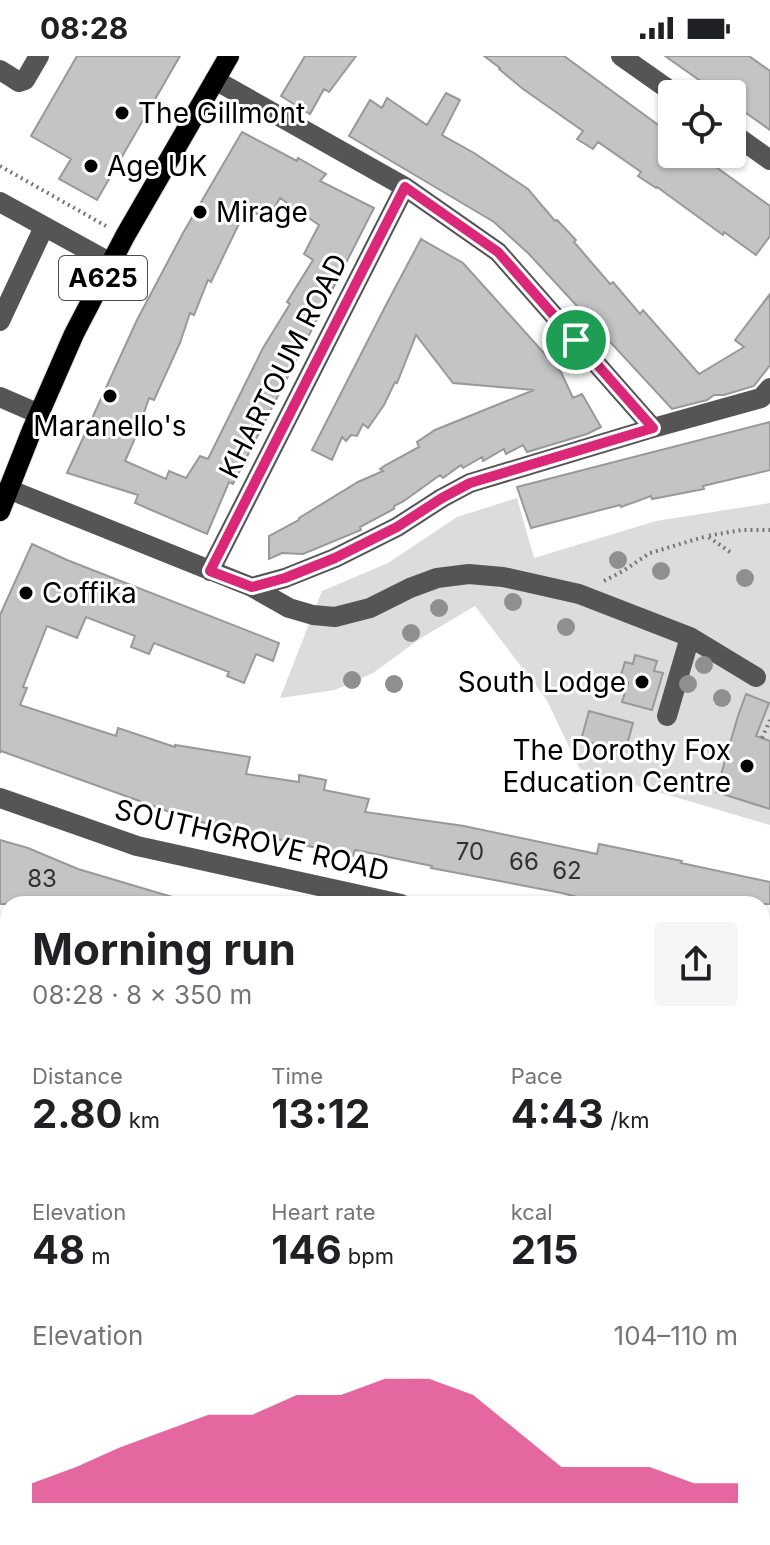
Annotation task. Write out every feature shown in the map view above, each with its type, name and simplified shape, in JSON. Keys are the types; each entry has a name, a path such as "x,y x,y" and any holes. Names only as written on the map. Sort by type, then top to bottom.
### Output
{"main road":[{"name":"A625","path":"0,511 74,334 125,236 228,56"}],"street":[{"path":"0,70 19,82 25,80 39,56"},
{"path":"621,56 658,82"},
{"path":"215,80 405,187 498,252 653,428"},
{"path":"746,143 770,160"},
{"name":"KHARTOUM ROAD","path":"210,571 405,187"},
{"path":"0,202 111,263"},
{"path":"0,321 44,227"},
{"path":"252,587 335,558 397,527 470,483 761,398 770,388"},
{"path":"0,397 39,414"},
{"path":"8,489 252,587 289,608 313,615 335,617 370,608 437,578 469,574 503,577 579,594 690,637 756,677"},
{"path":"667,716 690,637"},
{"name":"SOUTHGROVE ROAD","path":"0,798 137,846 365,896"}],"path":[{"path":"0,166 125,236"},
{"path":"579,594 650,553 707,536 742,530 770,530"},
{"path":"707,536 730,552"},
{"path":"762,738 770,720"}],"shaded area":[{"path":"517,498 534,558 656,521 770,503 770,825 580,769 546,699 475,606 421,638 373,673 335,690 280,698 322,591 388,563 457,517"}],"building":[{"path":"77,56 180,56 97,200 59,179 71,159 31,136"},
{"path":"305,56 356,56 329,92 324,89 310,114 281,96"},
{"path":"484,56 564,56 658,125 658,168 717,168 770,206 770,236 756,255 724,232 723,235 638,176 641,172 598,142 593,149 577,139 583,131 523,89"},
{"path":"665,56 749,56 770,71 770,130 746,113 746,80 699,80"},
{"path":"446,93 460,100 442,135 528,189 576,240 574,242 610,284 613,282 640,314 643,310 699,374 744,347 735,340 770,294 770,365 754,386 672,409 529,254 494,222 349,136 370,100 382,108 387,98 427,125"},
{"path":"242,132 326,174 320,181 374,208 233,484 229,482 207,534 135,503 138,495 67,473 137,320","holes":["280,198 319,225 304,254 313,260 287,302 290,304 263,348 208,459 200,456 186,478 169,471 166,479 125,461 149,398 154,400 190,313 194,315 208,280 211,282 246,209 268,219"]},
{"path":"421,239 463,263 561,372 573,398 582,394 601,427 527,452 523,445 506,454 504,449 483,461 482,457 463,468 461,465 443,478 440,475 394,506 394,509 360,527 361,530 303,554 282,553 269,559 269,536 358,482 383,471 380,469 419,447 417,442 435,430 534,390 453,383 416,335 397,383 368,428 363,424 357,436 351,435 346,441 342,437 332,460 312,450"},
{"path":"770,422 770,470 703,486 704,489 652,499 651,496 621,507 531,528 517,487"},
{"path":"32,544 279,643 273,661 256,654 244,683 227,676 229,672 154,643 149,654 131,647 135,636 86,617 77,638 47,626 23,687 27,688 20,705 116,736 118,728 175,747 250,757 246,774 299,782 299,775 326,780 324,790 369,799 365,812 464,826 597,854 599,844 682,861 770,882 770,896 573,896 355,850 353,856 192,820 0,753 0,615"},
{"name":"South Lodge","path":"635,655 657,661 654,671 663,673 652,710 622,702 628,683 619,681 625,662 633,664"},
{"name":"The Dorothy Fox Education Centre","path":"746,694 769,703 756,736 770,741 770,809 716,792"},
{"path":"589,711 633,723 625,752 581,740"},
{"path":"0,840 78,869 169,896 0,896"}],"place":[{"name":"The Gillmont","path":"122,113"},
{"name":"Age UK","path":"91,166"},
{"name":"Mirage","path":"200,212"},
{"name":"Maranello's","path":"110,396"},
{"name":"Coffika","path":"26,593"},
{"name":"South Lodge","path":"642,682"},
{"name":"The Dorothy Fox Education Centre","path":"747,766"}],"route":[{"path":"405,187 498,252 576,340 653,428 470,483 397,527 335,558 285,578 252,587 210,571 405,187"}]}
